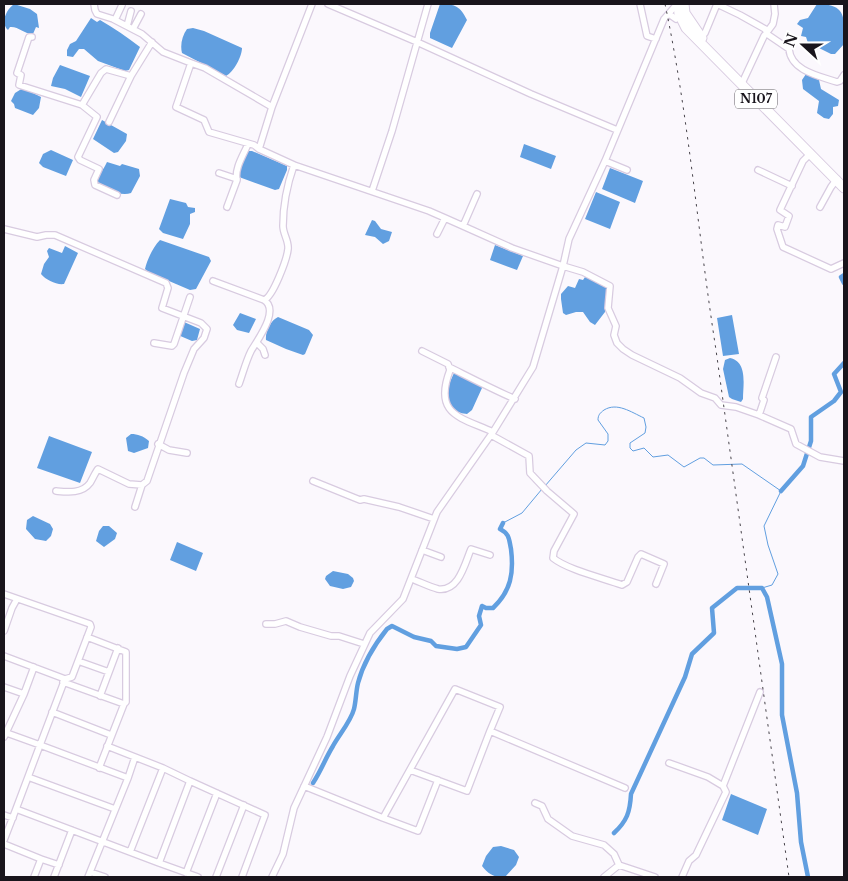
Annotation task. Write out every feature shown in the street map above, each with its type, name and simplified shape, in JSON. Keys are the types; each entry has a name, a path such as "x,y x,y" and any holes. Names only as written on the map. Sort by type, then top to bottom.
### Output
{"highway":[{"name":"N107","path":"677,4 679,14 686,28 840,181"},
{"name":"N107","path":"684,4 685,13 702,37 840,181 844,188"}],"street":[{"path":"94,4 97,14 115,20 142,34 163,52 205,68 272,107"},
{"path":"259,149 272,107 312,4"},
{"path":"328,4 617,130"},
{"path":"372,191 392,130 428,4"},
{"path":"640,4 648,36 656,39"},
{"path":"272,877 283,854 294,808 327,737 364,644 370,633 403,599 437,512 492,434 515,399 533,366 563,266 569,238 664,20 677,4"},
{"path":"702,37 717,4 765,30 767,34 789,49 789,56 808,72 838,82 844,75"},
{"path":"743,80 764,36 773,24 774,4"},
{"path":"115,20 122,5"},
{"path":"130,28 131,11"},
{"path":"130,28 141,14"},
{"path":"669,14 676,19"},
{"path":"32,37 29,37 17,73 21,75 19,85 82,105 97,117 78,157 80,160 98,169 94,180 95,185 117,195"},
{"path":"110,122 130,76 152,42"},
{"path":"191,63 176,107 204,120 209,132 248,144 294,165 429,210 512,248 583,272 610,286 608,308 616,326 614,335 617,342 632,355 680,378 700,393 715,398 721,405 736,407 791,429 796,444 820,457 844,461"},
{"path":"82,105 101,73 106,69 130,76"},
{"path":"227,207 239,166 248,144"},
{"path":"811,154 803,161 780,210 789,217 785,226 777,227 784,247 831,269 844,262"},
{"path":"604,161 627,170"},
{"path":"264,300 268,298 281,273 288,249 283,225 286,194 294,165"},
{"path":"758,170 792,186"},
{"path":"219,173 236,179"},
{"path":"820,207 831,187 840,181"},
{"path":"463,226 477,194"},
{"path":"437,234 445,218"},
{"path":"4,229 37,237 55,236 166,283 168,288 162,308 205,326 207,333 194,349 158,444 147,481 142,485 135,507"},
{"path":"213,281 264,300 269,303 271,310 257,344 251,350 239,384"},
{"path":"154,343 173,345 190,297"},
{"path":"257,344 263,349 265,355"},
{"path":"422,351 448,364 449,367 474,378 489,388 515,399"},
{"path":"758,415 776,357"},
{"path":"449,367 445,398 449,409 529,456 530,472 574,514 554,552 554,558 579,570 622,585 627,582 641,554 664,564 656,584"},
{"path":"158,444 169,450 187,453"},
{"path":"56,490 73,492 84,488 89,484 98,469 129,484 142,485"},
{"path":"313,481 360,500 364,499 434,519"},
{"path":"412,579 440,589 449,587 457,582 471,548 490,555"},
{"path":"422,550 441,557"},
{"path":"4,594 90,624 91,627 72,677 64,680"},
{"path":"4,631 12,608 18,599"},
{"path":"266,624 286,621 331,636 339,636 364,644"},
{"path":"87,637 118,648 126,653 126,702 107,746 100,768"},
{"path":"100,696 118,648"},
{"path":"4,656 124,704"},
{"path":"78,661 109,672"},
{"path":"34,667 24,694 4,734 40,745 128,778"},
{"path":"59,865 4,842 64,680"},
{"path":"4,687 24,694"},
{"path":"382,818 455,689 500,707 467,791 410,770"},
{"path":"723,786 760,692"},
{"path":"52,712 112,735"},
{"path":"490,731 625,788"},
{"path":"107,746 163,768 264,814 265,817 242,877"},
{"path":"105,877 89,875 136,757"},
{"path":"669,763 708,777 723,786 726,792 696,855 689,862 682,877"},
{"path":"130,852 163,768"},
{"path":"28,777 115,809"},
{"path":"304,786 418,831 438,780"},
{"path":"159,863 190,781"},
{"path":"186,873 217,793"},
{"path":"535,803 542,806 548,819 572,836 604,845 614,854 619,865 655,877"},
{"path":"216,877 244,805"},
{"path":"16,809 198,877"},
{"path":"4,815 12,818"},
{"path":"54,877 72,830"},
{"path":"34,877 41,859"},
{"path":"604,877 619,865"}],"water":[{"path":"14,4 30,9 37,14 39,28 36,27 33,34 13,27 10,27 8,30 4,24 5,17"},
{"path":"440,4 456,7 467,20 452,48 430,38"},
{"path":"817,4 834,7 839,10 844,20 844,44 835,54 819,48 814,52 810,49 806,37 801,36 803,28 797,24 800,20 808,18"},
{"path":"91,18 97,22 100,20 140,47 129,70 125,71 98,61 84,49 79,49 73,57 67,56 70,44 76,41"},
{"path":"193,28 242,48 237,64 229,74 226,76 182,53 181,44 184,35 187,29"},
{"path":"60,65 90,76 81,97 65,89 51,86"},
{"path":"806,74 819,80 821,89 839,100 838,106 833,107 833,114 829,119 817,113 819,101 803,89 802,80"},
{"path":"23,88 41,97 39,108 33,115 15,108 11,101 15,93"},
{"path":"102,120 127,134 126,141 118,152 114,153 93,139"},
{"path":"524,144 556,156 551,169 520,157"},
{"path":"51,150 73,160 66,176 43,167 39,163 43,154"},
{"path":"248,151 287,166 279,189 275,190 239,177 238,173"},
{"path":"107,162 139,169 140,176 131,193 113,192 96,182"},
{"path":"610,168 643,181 635,203 602,189"},
{"path":"596,192 620,202 610,229 585,219"},
{"path":"170,199 186,203 188,207 195,208 195,212 190,214 190,224 183,239 163,233 159,229"},
{"path":"372,220 381,229 392,232 389,241 383,244 375,237 365,235"},
{"path":"160,240 209,257 211,261 196,289 190,290 145,269 155,246"},
{"path":"495,245 523,256 517,270 490,260"},
{"path":"65,246 78,253 64,284 58,284 48,280 41,274 44,264 49,257 47,251 49,248 62,253"},
{"path":"585,277 608,289 605,312 595,325 590,322 583,312 566,315 563,313 561,294 568,286 575,288 579,279 583,280"},
{"path":"240,313 256,319 249,333 237,330 233,325"},
{"path":"732,315 739,354 723,356 717,318"},
{"path":"278,317 309,330 313,335 305,354 286,349 266,340 266,333 269,327"},
{"path":"184,322 200,329 197,340 192,341 178,335"},
{"path":"730,358 736,360 742,369 744,387 741,402 729,397 723,369 725,360"},
{"path":"454,373 482,385 472,410 467,414 453,409 447,399 447,393"},
{"path":"131,434 136,434 149,441 148,448 134,453 128,451 126,438"},
{"path":"49,436 92,452 80,483 37,468"},
{"path":"33,516 50,524 53,529 51,536 46,541 35,539 26,529 27,520"},
{"path":"103,526 109,526 117,533 115,539 104,547 96,541 99,531"},
{"path":"177,542 203,553 196,571 170,560"},
{"path":"333,571 348,574 353,578 354,581 351,587 343,589 330,586 325,579"},
{"path":"731,794 767,809 758,835 722,820"},
{"path":"501,846 514,850 519,857 516,865 505,877 492,875 482,866 486,856 493,847"}],"waterway":[{"path":"844,275 841,277 844,283"},
{"path":"781,491 803,466 811,441 811,417 834,401 841,392 834,374 844,363"},
{"path":"545,486 576,450 586,443 605,445 608,441 608,434 598,420 599,415 604,410 614,407 619,407 644,418 645,433 630,443 630,448 633,451 644,448 653,457 668,455 684,467 700,458 704,458 713,465 742,464 781,491 764,526 778,574 772,585 762,588"},
{"path":"503,523 522,513 542,489"},
{"path":"313,783 350,718 354,709 358,683 363,669 387,629 392,626 414,637 431,641 436,646 457,649 466,647 481,625 479,616 482,606 493,608 499,602 510,581 512,566 509,540 507,535 500,529 503,523"},
{"path":"614,833 627,816 631,794 685,677 692,654 714,633 712,608 737,588 762,588 767,597 782,664 782,715 797,793 801,842 808,877"}],"railway":[{"path":"665,4 681,90 789,877"}]}
